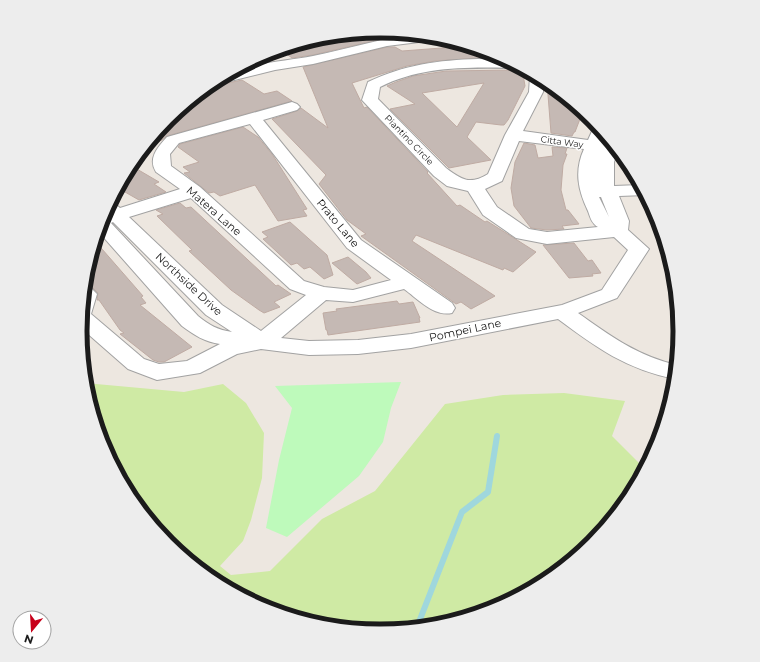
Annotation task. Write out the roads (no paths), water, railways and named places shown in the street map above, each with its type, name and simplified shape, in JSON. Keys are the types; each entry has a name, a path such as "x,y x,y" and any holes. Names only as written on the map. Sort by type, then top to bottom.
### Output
{"street":[{"path":"242,72 313,60 382,38"},
{"name":"Piantino Circle","path":"475,187 453,182 440,172 370,100 373,85 386,78 423,67 502,64"},
{"path":"537,83 536,92 514,135 496,177 475,187 490,211 523,234 547,238 618,231"},
{"name":"Matera Lane","path":"292,107 173,140 162,153 162,168 194,192 297,285 321,292 353,296 406,282"},
{"name":"Prato Lane","path":"253,117 354,244 444,308"},
{"name":"Citta Way","path":"514,135 605,146"},
{"path":"605,146 605,185 620,221 618,231"},
{"path":"605,146 589,157 587,170 589,192 602,222 618,231"},
{"path":"589,192 637,190"},
{"path":"111,215 194,192"},
{"name":"Northside Drive","path":"109,220 160,289 190,321 199,328 216,337 262,342"},
{"name":"Pompei Lane","path":"262,342 309,348 358,348 410,341 560,312 610,294 640,249 618,231"},
{"path":"87,322 136,364 157,372 192,368 230,348 262,342 321,292"},
{"path":"560,312 629,357 646,365 670,371"}],"waterway":[{"path":"419,621 462,512 488,492 497,436"}]}
